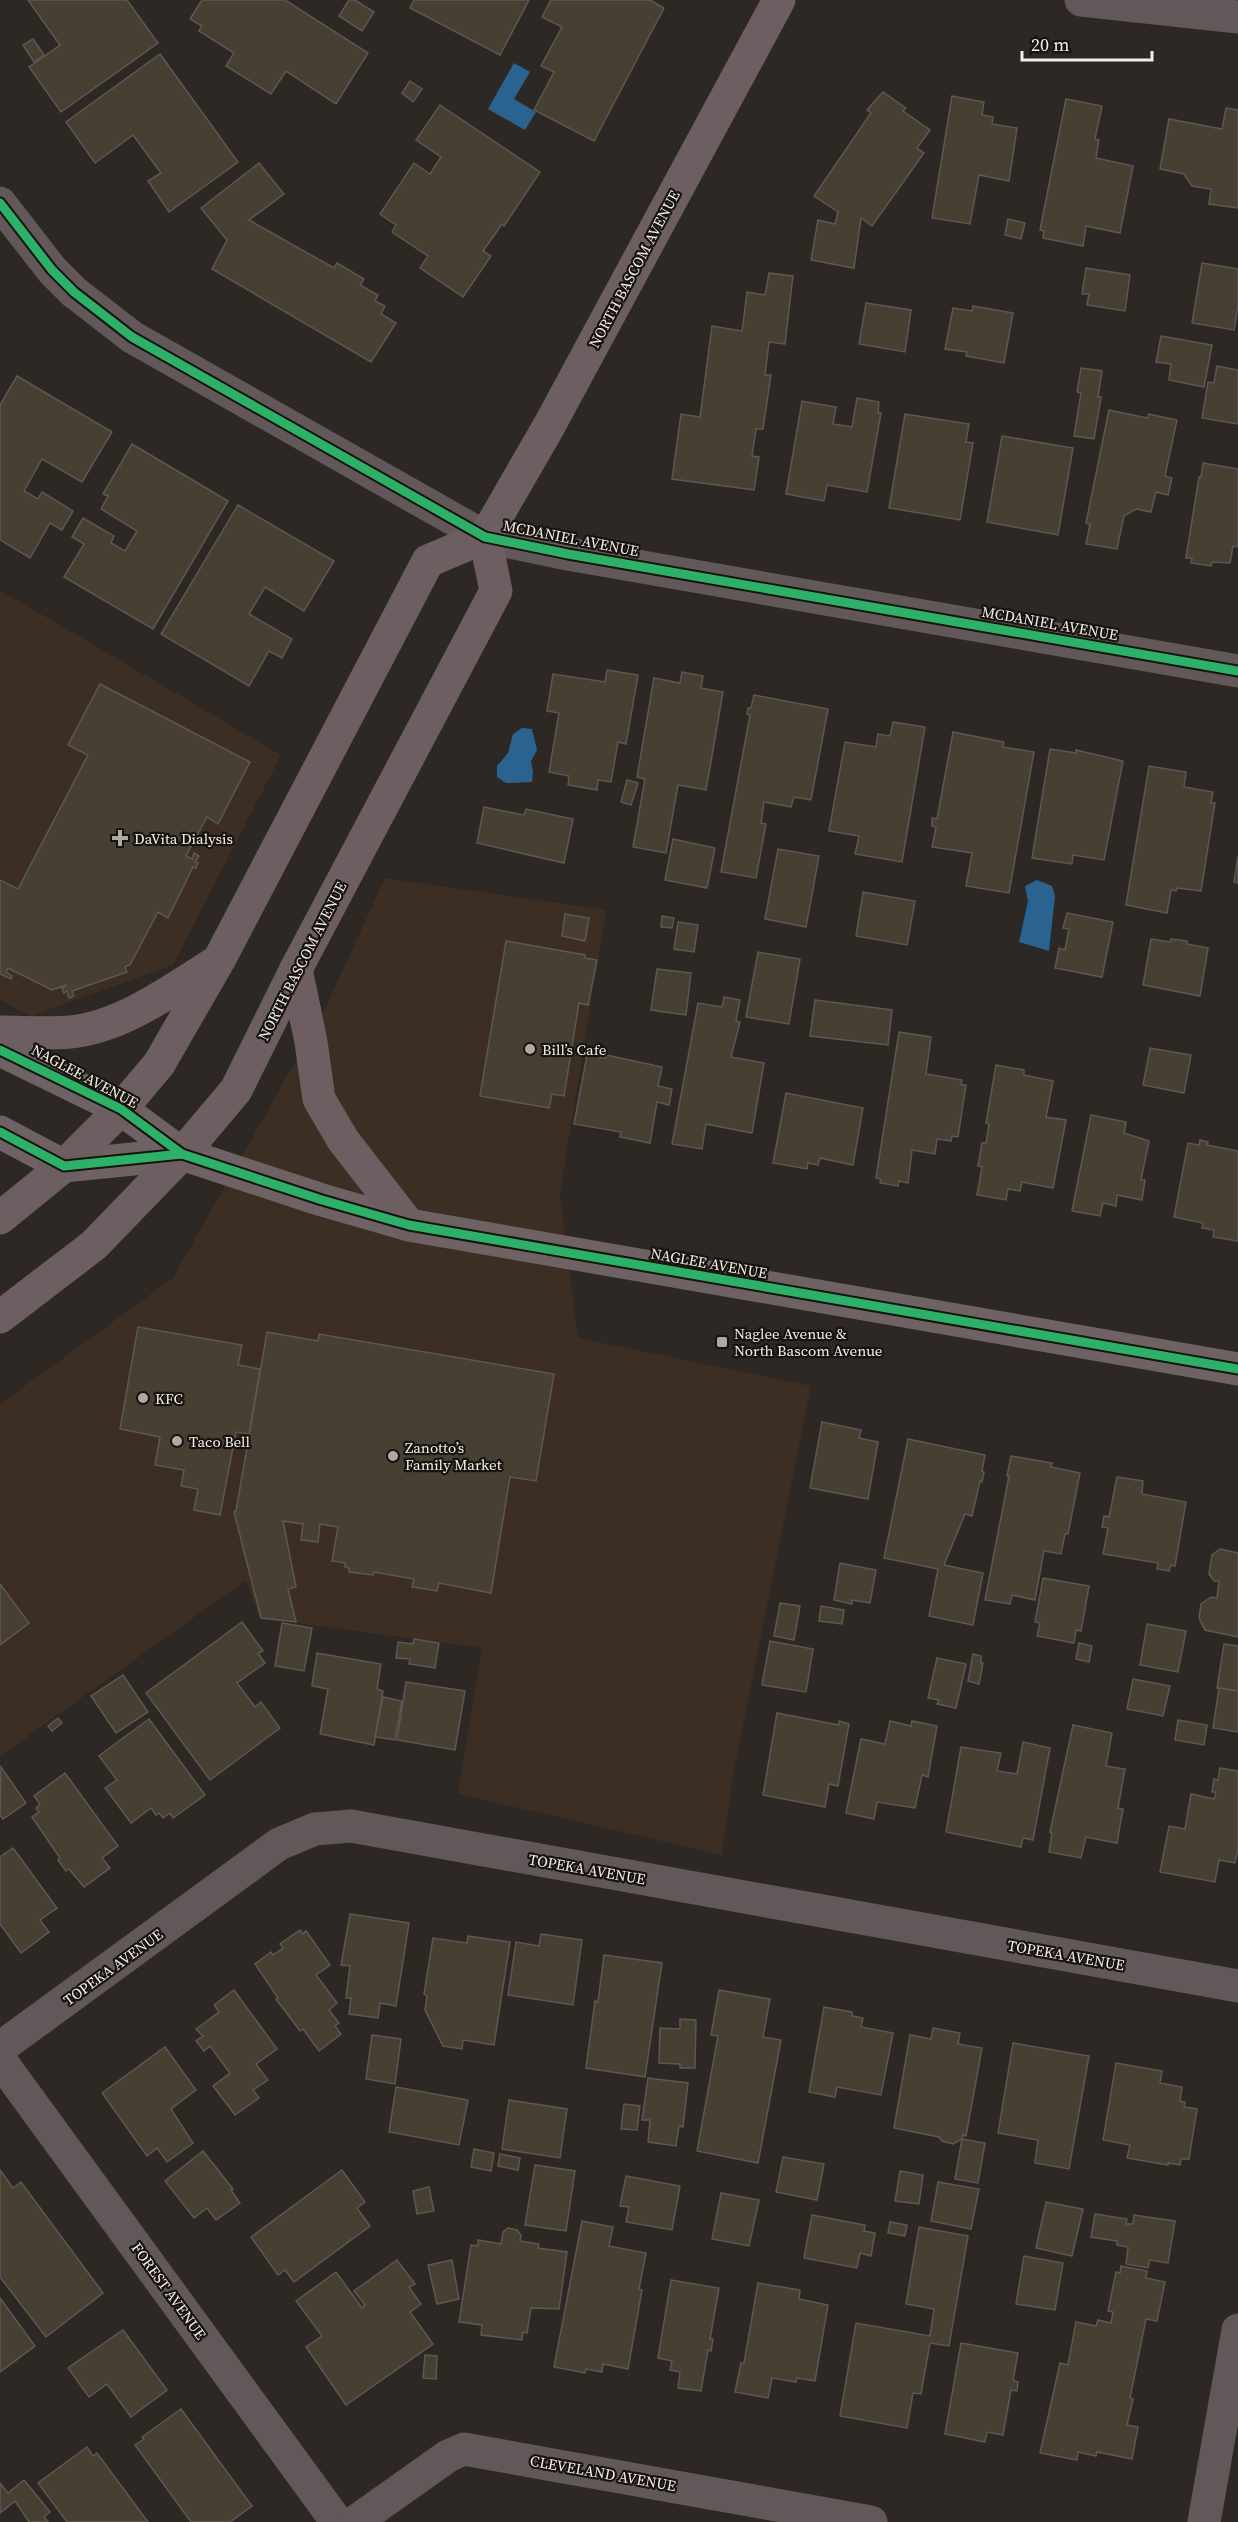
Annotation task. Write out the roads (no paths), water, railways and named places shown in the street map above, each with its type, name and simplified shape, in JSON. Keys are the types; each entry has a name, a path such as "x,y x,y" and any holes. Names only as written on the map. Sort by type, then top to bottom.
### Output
{"main road":[{"name":"NORTH BASCOM AVENUE","path":"0,1317 94,1245 182,1154 236,1090 296,969 496,591 485,537 549,426 779,0"},
{"path":"0,1218 64,1166 122,1109 159,1064 219,960 428,561 485,537"},
{"path":"0,1032 70,1032 104,1023 144,1008 219,960"},
{"path":"296,969 311,1042 319,1099 343,1140 410,1225"},
{"name":"NAGLEE AVENUE","path":"0,1050 122,1109 182,1154 322,1200 410,1225 1238,1369"},
{"path":"0,1132 64,1166"},
{"name":"NAGLEE AVENUE","path":"64,1166 182,1154"}],"street":[{"path":"1081,0 1238,17"},
{"name":"MCDANIEL AVENUE","path":"0,203 52,270 74,292 132,337 485,537 568,554 1238,671"},
{"name":"TOPEKA AVENUE","path":"0,2048 279,1844 315,1829 351,1826 1238,1986"},
{"name":"FOREST AVENUE","path":"0,2060 337,2522"},
{"path":"1204,2522 1238,2330"},
{"name":"CLEVELAND AVENUE","path":"355,2522 448,2456 464,2449 871,2522"}],"water":[{"path":"514,63 530,72 514,99 536,112 525,130 488,109"},
{"path":"522,728 532,729 537,750 531,761 532,782 506,783 497,777 497,766 508,753 513,734"},
{"path":"1037,880 1052,886 1055,896 1049,951 1019,942 1028,901 1025,886"}],"place":[{"name":"DaVita Dialysis","path":"120,838"},
{"name":"Bill’s Cafe","path":"530,1049"},
{"name":"Naglee Avenue & North Bascom Avenue","path":"722,1342"},
{"name":"KFC","path":"143,1398"},
{"name":"Taco Bell","path":"177,1441"},
{"name":"Zanotto’s Family Market","path":"393,1456"}]}
